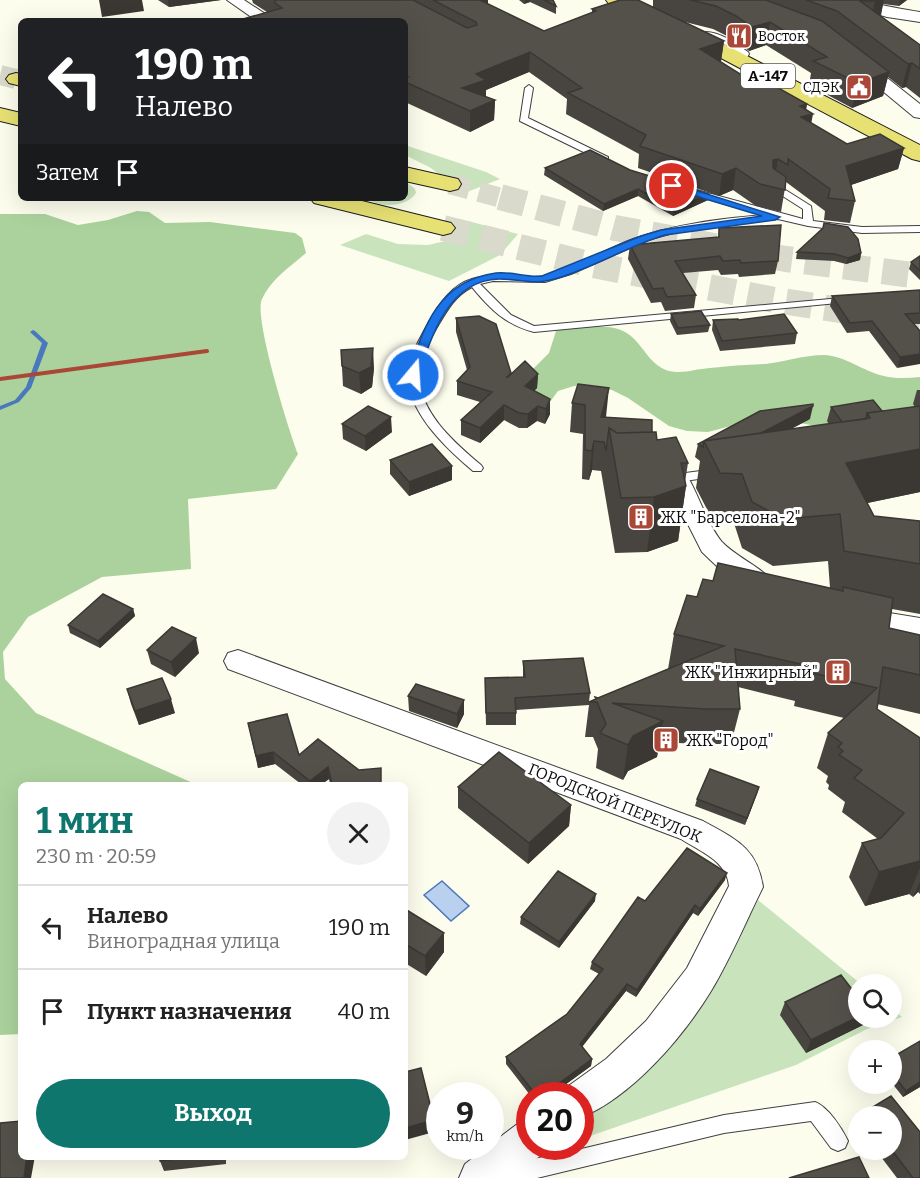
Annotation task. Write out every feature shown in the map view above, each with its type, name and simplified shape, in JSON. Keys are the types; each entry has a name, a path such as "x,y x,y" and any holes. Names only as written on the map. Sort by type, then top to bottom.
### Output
{"main road":[{"name":"А-147","path":"615,0 668,24 920,154"},
{"path":"0,114 18,119"},
{"path":"408,175 450,184"},
{"path":"334,201 444,228"}],"street":[{"path":"234,0 263,18"},
{"path":"844,0 888,12 920,17"},
{"path":"844,52 920,113"},
{"path":"666,479 711,546 734,567 785,598"},
{"path":"831,612 920,628"},
{"name":"ГОРОДСКОЙ ПЕРЕУЛОК","path":"238,661 692,830 733,855 744,870 746,887 699,979 658,1033 619,1071 594,1090"},
{"path":"479,1178 516,1150"}],"lane":[{"path":"529,88 523,119 615,163"},
{"path":"773,186 808,208 808,223"},
{"path":"684,189 775,217 808,223 885,232 920,229"},
{"path":"477,468 448,443 424,409 413,375 425,339 449,298 458,290 473,282 498,276 530,281 557,275 664,232 775,217"},
{"path":"473,282 501,313 513,322 534,329 865,298"},
{"path":"666,479 735,471"},
{"path":"490,1178 577,1160 724,1124 815,1111 838,1141"}],"green space":[{"path":"408,146 486,172 500,179 462,194 431,168 408,156"},
{"path":"408,183 415,189 416,193 408,201"},
{"path":"372,201 408,201 392,205"},
{"path":"137,211 149,212 165,223 210,222 295,233 302,238 306,253 270,285 262,299 261,310 273,374 298,454 276,489 188,499 191,569 102,577 28,617 3,652 5,679 36,713 191,782 18,782 18,1034 0,1035 0,214 45,214 78,225 108,220"},
{"path":"468,221 518,234 500,255 449,281 340,245 366,234 398,244 428,245 450,240 464,231"},
{"path":"562,328 618,329 637,341 656,364 674,372 765,364 816,355 832,356 884,376 920,377 920,412 826,428 785,420 746,422 708,432 687,431 669,426 628,398 612,390 592,385 574,386 558,391 550,402 519,383 549,353 556,331"},
{"path":"758,900 849,974 848,1028 870,1028 796,1065 594,1135 594,1110 638,1075 686,1025 714,987"}],"water":[{"path":"442,881 469,906 451,921 424,895"}],"building":[{"path":"275,0 413,0 467,28 477,25 476,22 433,0 480,0 544,31 596,11 592,9 620,0 638,0 724,41 700,49 756,84 766,81 807,104 800,106 813,114 801,117 847,144 880,134 904,148 846,166 855,201 828,198 830,189 788,159 788,165 778,159 773,160 773,168 786,177 785,190 760,184 736,168 722,174 640,146 646,135 568,93 582,88 530,52 476,74 486,80 462,88 495,100 470,111 408,83 408,18 247,18 282,8 275,3"},
{"path":"544,0 553,0 556,6"},
{"path":"690,0 766,0 822,21 889,72 858,83 813,61 827,57 770,22 752,27 716,6"},
{"path":"806,0 877,0 860,1 920,45 920,69 912,63 908,64 837,11"},
{"path":"590,150 630,170 709,194 674,209 638,189 604,204 545,168"},
{"path":"824,223 848,227 858,239 861,253 848,258 835,254 797,252 823,228"},
{"path":"781,225 778,261 741,263 740,260 723,261 720,256 675,261 696,295 667,297 663,288 653,289 630,245 719,237 719,228"},
{"path":"920,256 920,271 911,262"},
{"path":"920,290 920,313 905,314 920,331 920,354 900,357 872,321 850,323 832,296"},
{"path":"701,311 710,325 678,328 671,314"},
{"path":"784,314 797,333 722,341 713,320 739,320"},
{"path":"479,316 496,324 511,373 507,377 525,361 538,374 525,386 550,399 546,409 538,406 528,414 519,413 504,405 480,428 461,420 492,392 457,381 470,367 456,318"},
{"path":"373,348 371,367 359,373 342,366 341,350"},
{"path":"578,384 609,388 601,417 652,420 652,432 617,433 609,428 606,451 604,442 594,441 592,451 585,450 585,405 572,403"},
{"path":"873,400 882,411 867,413 866,419 842,422 831,407"},
{"path":"813,404 761,433 704,441 703,447 698,444 760,411"},
{"path":"368,406 391,417 365,436 342,424"},
{"path":"920,406 920,449 846,463 874,516 920,521 920,564 844,551 840,514 784,519 752,502 742,474 720,473 704,441 870,418 867,413"},
{"path":"609,428 617,433 656,432 657,440 676,437 688,463 681,463 686,486 654,497 621,498"},
{"path":"432,444 452,466 409,482 390,460"},
{"path":"718,563 843,591 843,587 893,598 889,628 920,635 920,675 883,667 877,709 920,738 920,861 879,872 862,843 881,838 904,813 854,778 862,770 839,755 843,751 838,747 842,743 828,733 877,688 804,671 805,665 735,649 740,709 612,703 663,721 633,736 628,745 600,733 606,724 597,702 589,702 596,699 595,697 598,698 724,646 674,634 687,595 697,597 703,579 713,581"},
{"path":"103,594 133,609 98,641 68,625"},
{"path":"172,627 196,638 171,662 147,650"},
{"path":"583,658 590,693 515,698 516,713 486,713 485,678 525,677 523,661"},
{"path":"162,678 171,699 135,711 127,689"},
{"path":"416,684 464,700 457,714 408,696"},
{"path":"287,714 299,755 318,739 359,770 381,768 381,782 332,782 328,767 310,781 273,752 256,756 248,723"},
{"path":"499,752 571,805 529,843 458,787"},
{"path":"710,769 759,787 747,818 697,799"},
{"path":"687,848 727,873 700,909 695,905 637,990 627,984 580,1044 592,1059 561,1082 526,1082 506,1057 567,1014 603,969 592,962 638,897 645,901"},
{"path":"558,871 596,894 559,942 521,917"},
{"path":"408,911 444,933 425,956 408,946"},
{"path":"841,975 848,984 848,1022 811,1040 785,1002"},
{"path":"920,1041 920,1082 906,1091 902,1086 902,1052"},
{"path":"421,1068 426,1088 426,1122 408,1127 408,1071"},
{"path":"891,1096 899,1106 875,1106"},
{"path":"902,1110 920,1132 920,1178 913,1178 899,1160 902,1160"},
{"path":"18,1121 18,1160 26,1160 24,1178 0,1178 0,1123"},
{"path":"849,1160 860,1160 869,1178 789,1178"}],"waterway":[{"path":"0,408 17,401 29,387 45,343 33,332"}],"tunnel":[{"path":"0,75 16,79"},
{"path":"450,184 505,199"},
{"path":"500,197 615,228 786,259 920,276"},
{"path":"443,228 588,264 775,300 920,322"}],"railway":[{"path":"0,379 207,351"}],"place":[{"name":"Восток","path":"739,36"},
{"name":"СДЭК","path":"859,87"},
{"name":"ЖК \"Барселона-2\"","path":"641,517"},
{"name":"ЖК \"Инжирный\"","path":"838,672"},
{"name":"ЖК \"Город\"","path":"666,740"}],"route":[{"path":"413,375 425,339 449,298 453,293 473,282 498,276 530,281 542,279 664,232 775,217 672,186"}]}
